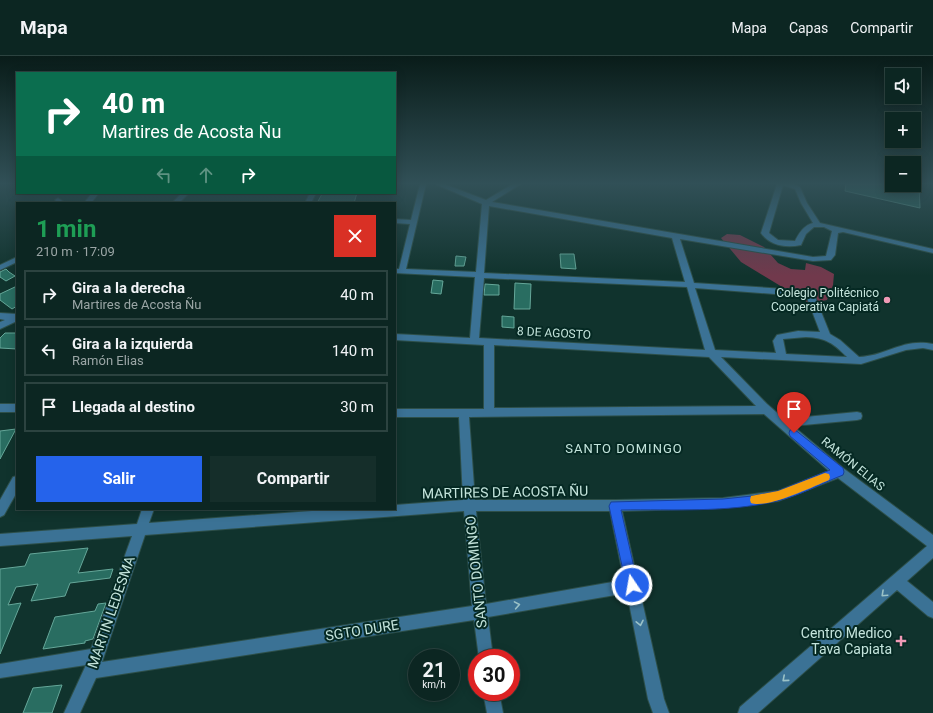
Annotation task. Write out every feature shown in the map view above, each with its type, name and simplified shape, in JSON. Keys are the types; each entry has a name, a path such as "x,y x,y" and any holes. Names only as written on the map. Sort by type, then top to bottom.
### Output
{"street":[{"path":"416,215 398,271 691,285 808,294 811,296 826,336"},
{"path":"474,341 478,275 485,215"},
{"path":"555,215 823,260 831,255 835,232 840,231"},
{"path":"771,215 765,233 768,237 777,242 798,243 804,233 812,225 817,224 840,231 853,232 933,251"},
{"path":"811,215 817,224"},
{"path":"396,221 414,222"},
{"name":"RAMÓN ELIAS","path":"675,235 711,353 766,410 839,472 933,543"},
{"path":"0,268 16,260"},
{"path":"0,316 16,318"},
{"path":"0,326 16,318"},
{"path":"782,357 778,340 780,337 801,335 826,336 835,341 857,361"},
{"name":"8 DE AGOSTO","path":"396,337 857,361 872,359 903,346 921,344 933,347"},
{"path":"489,342 489,413"},
{"path":"0,408 16,408"},
{"path":"396,413 668,412 766,410"},
{"name":"SANTO DOMINGO","path":"464,413 468,505 479,612 485,649"},
{"path":"782,423 857,416"},
{"name":"MARTIRES DE ACOSTA ÑU","path":"0,540 468,505 615,506 723,504 778,496 839,472"},
{"path":"0,511 16,483"},
{"path":"615,506 656,699 661,713"},
{"name":"MARTIN LEDESMA","path":"72,713 91,672 95,656 148,510"},
{"path":"746,713 933,549"},
{"path":"897,581 933,611"},
{"name":"SGTO DURE","path":"91,672 479,612 632,585"},
{"path":"0,671 95,656"},
{"path":"492,701 494,713"}],"shaded area":[{"path":"727,234 740,235 764,247 778,263 791,269 805,270 806,263 821,267 834,274 833,285 827,300 803,305 807,302 741,262 721,238"}],"building":[{"path":"560,254 574,254 576,269 561,268"},
{"path":"456,256 466,257 464,266 455,266"},
{"path":"6,269 15,276 6,281 0,277 0,272"},
{"path":"433,280 443,281 441,294 431,293"},
{"path":"515,283 531,284 530,309 514,309"},
{"path":"485,284 499,285 499,295 484,295"},
{"path":"16,286 16,307 12,309 0,300 0,294"},
{"path":"502,316 514,317 514,328 502,327"},
{"path":"5,333 16,333 16,349 0,348 0,338"},
{"path":"16,429 0,459 0,431"},
{"path":"88,548 78,573 113,569 110,578 70,583 65,596 31,601 38,584 16,587 8,605 21,603 0,654 0,569 25,566 30,554"},
{"path":"106,603 93,639 85,641 85,643 43,649 55,617 95,611 98,604"},
{"path":"62,685 52,713 23,713 33,688"}],"slow traffic":[{"path":"755,500 778,496 825,477"}],"place":[{"name":"Colegio Politécnico Cooperativa Capiatá","path":"887,300"},
{"name":"Centro Medico Tava Capiata","path":"901,641"}],"district":[{"name":"SANTO DOMINGO","path":"624,448"}],"route":[{"path":"632,585 615,506 723,504 752,500 778,496 839,472 794,433"}]}
